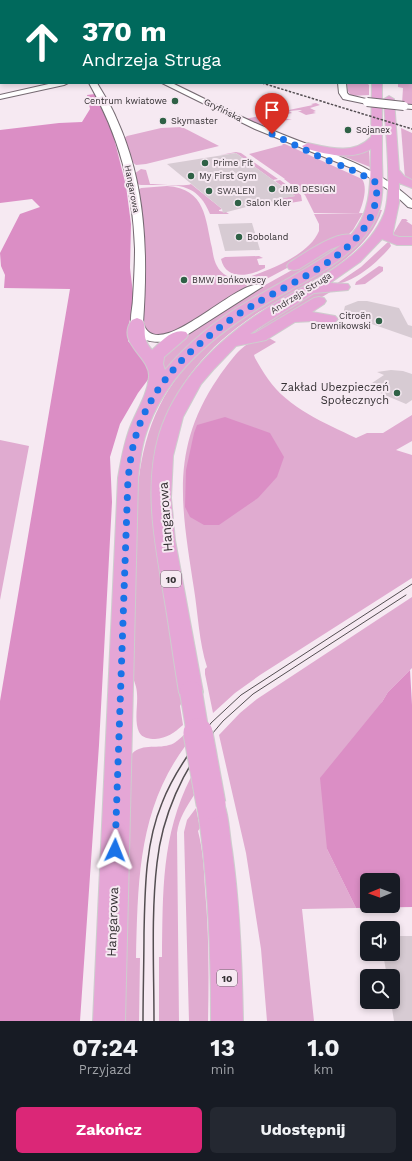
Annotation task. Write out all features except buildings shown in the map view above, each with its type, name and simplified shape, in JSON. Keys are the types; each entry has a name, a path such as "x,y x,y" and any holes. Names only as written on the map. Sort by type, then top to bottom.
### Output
{"main road":[{"name":"Andrzeja Struga","path":"154,396 177,366 207,337 248,308 330,260 351,243 361,231 371,217 375,206 377,180 376,138 378,86"},
{"name":"Andrzeja Struga","path":"163,465 171,424 182,401 206,368 229,343 269,313 346,265 366,249 380,232 390,213 393,192 393,171 378,86"},
{"path":"308,146 330,151 349,152 366,148 376,138"},
{"path":"393,171 399,178 412,184"},
{"path":"390,213 386,232 387,236 397,242 412,241"},
{"path":"284,272 326,246 353,236 361,231"},
{"path":"256,287 270,280"},
{"path":"309,289 322,287 343,287"},
{"path":"229,343 260,337 319,302"},
{"path":"291,319 309,316 330,319"},
{"path":"137,323 135,335 137,342 155,364"},
{"path":"154,396 158,375 155,364 156,354 180,335"},
{"name":"Hangarowa","path":"109,1021 128,478 135,438 141,421 154,396"},
{"name":"Hangarowa","path":"163,465 162,502 165,539 218,851 224,906 227,972 227,1021"}],"street":[{"path":"0,96 59,84"},
{"name":"Hangarowa","path":"94,84 116,127 133,187 141,263 137,323"},
{"name":"Gryfińska","path":"168,84 377,180"},
{"path":"342,84 343,93 346,98 367,102 408,106"},
{"name":"Gryfińska","path":"280,136 358,165 412,205"},
{"name":"Gryfińska","path":"393,192 412,214"},
{"path":"137,323 142,332 149,336 168,338 180,335 212,312 256,287"}],"shaded area":[{"path":"347,84 369,85 369,95 351,96 348,91"},
{"path":"398,84 412,84 412,106 402,104 403,88 398,87"},
{"path":"95,94 113,134 126,186 131,224 130,268 134,302 128,328 128,341 146,361 150,377 138,393 120,424 110,457 112,502 99,745 80,1021 0,1021 0,701 70,289 4,288 5,275 1,266 0,253 20,214 40,207 32,199 0,203 0,130 59,123 82,122 90,109 87,95"},
{"path":"316,103 320,105 310,108 316,111 313,112 316,113 306,115 298,111 302,111 300,110 289,111 292,113 279,116 286,119 292,119 260,126 245,119 313,105 311,104"},
{"path":"182,127 219,146 146,164 136,165 131,161 124,138 127,136 161,128"},
{"path":"401,128 412,133 412,182 405,179"},
{"path":"282,144 285,144 362,179 365,186 365,191 359,213 314,213 305,195 249,154 283,145"},
{"path":"369,148 370,167 340,155"},
{"path":"236,152 241,153 278,179 273,180 236,153 220,155"},
{"path":"141,169 146,170 150,184 191,184 222,209 219,211 229,214 210,214 198,195 182,187 173,185 136,184 134,174"},
{"path":"280,180 301,195 302,201 290,203 283,200 282,198 295,196 275,181"},
{"path":"167,186 180,188 190,193 197,199 202,207 208,226 217,266 224,274 242,282 249,288 178,334 155,336 142,329 137,191 141,188"},
{"path":"380,210 382,210 373,229 361,245 345,259 308,284 253,316 221,341 195,368 184,383 166,417 159,436 181,696 180,706 183,725 173,733 163,738 153,739 144,737 139,732 136,718 137,691 132,675 136,509 142,457 158,408 172,385 189,363 210,342 245,316 325,268 352,249 373,225"},
{"path":"363,213 353,230 347,236 259,283 246,281 246,278 277,266 307,247 314,240 319,231 319,224 314,214"},
{"path":"402,219 406,219 408,221 406,221 412,225 412,239 394,237 393,234"},
{"path":"389,241 391,246 366,270 351,279 336,284 361,267"},
{"path":"345,242 162,375 162,352 215,313 301,265 328,247"},
{"path":"259,256 263,258 257,259 259,265 265,265 265,268 252,273 239,275 228,271 221,259 225,257"},
{"path":"379,266 383,267 383,271 365,284 355,285 356,282"},
{"path":"332,291 262,333 248,336 316,292"},
{"path":"269,338 276,342 254,355 255,358 276,389 308,414 356,438 367,433 383,433 412,415 412,441 396,450 412,455 412,578 260,675 235,693 213,713 205,674 205,669 207,667 200,638 183,506 183,480 186,455 192,430 202,404 218,378 244,346"},
{"path":"225,417 270,433 284,457 277,477 258,498 219,525 204,525 190,517 185,507 186,470 197,425"},
{"path":"0,440 29,446 0,600"},
{"path":"412,597 412,668 388,692 382,702 327,849 356,908 302,909 314,1021 267,1021 261,949 246,853 219,735 240,713 257,699"},
{"path":"410,670 412,705 412,907 400,907 400,873 360,873 360,908 356,908 327,849 320,778 382,702 388,692"},
{"path":"184,735 186,745 170,769 158,794 144,847 138,901 136,958 140,958 139,1021 125,1021 131,755 139,749 171,744"},
{"path":"191,777 194,795 181,818 177,833 179,1021 159,1021 159,957 162,957 166,865 174,821 181,799"},
{"path":"196,808 200,828 198,831 203,860 207,922 209,972 208,1021 189,1021 184,832 187,820"}],"tram line":[{"path":"203,734 211,723 241,695 412,584"},
{"path":"212,734 223,721 253,694 406,595"},
{"path":"143,1021 146,884 152,835 156,819 170,784 204,733"},
{"path":"154,1021 154,902 160,845 169,811 183,778 192,762 213,733"}],"railway":[{"path":"265,84 412,129"}],"place":[{"name":"Centrum kwiatowe","path":"175,101"},
{"name":"Skymaster","path":"163,121"},
{"name":"Sojanex","path":"348,130"},
{"name":"Prime Fit","path":"205,163"},
{"name":"My First Gym","path":"191,176"},
{"name":"JMB DESIGN","path":"272,189"},
{"name":"SWALEN","path":"209,191"},
{"name":"Salon Kler","path":"238,203"},
{"name":"Boboland","path":"239,237"},
{"name":"BMW Bońkowscy","path":"184,280"},
{"name":"Citroën Drewnikowski","path":"379,321"},
{"name":"Zakład Ubezpieczeń Społecznych","path":"397,393"}],"route":[{"path":"115,850 128,478 135,438 141,421 149,405 166,380 195,347 235,316 316,269 343,250 368,223 375,206 377,183 359,173 289,142 280,136 272,134"}]}
